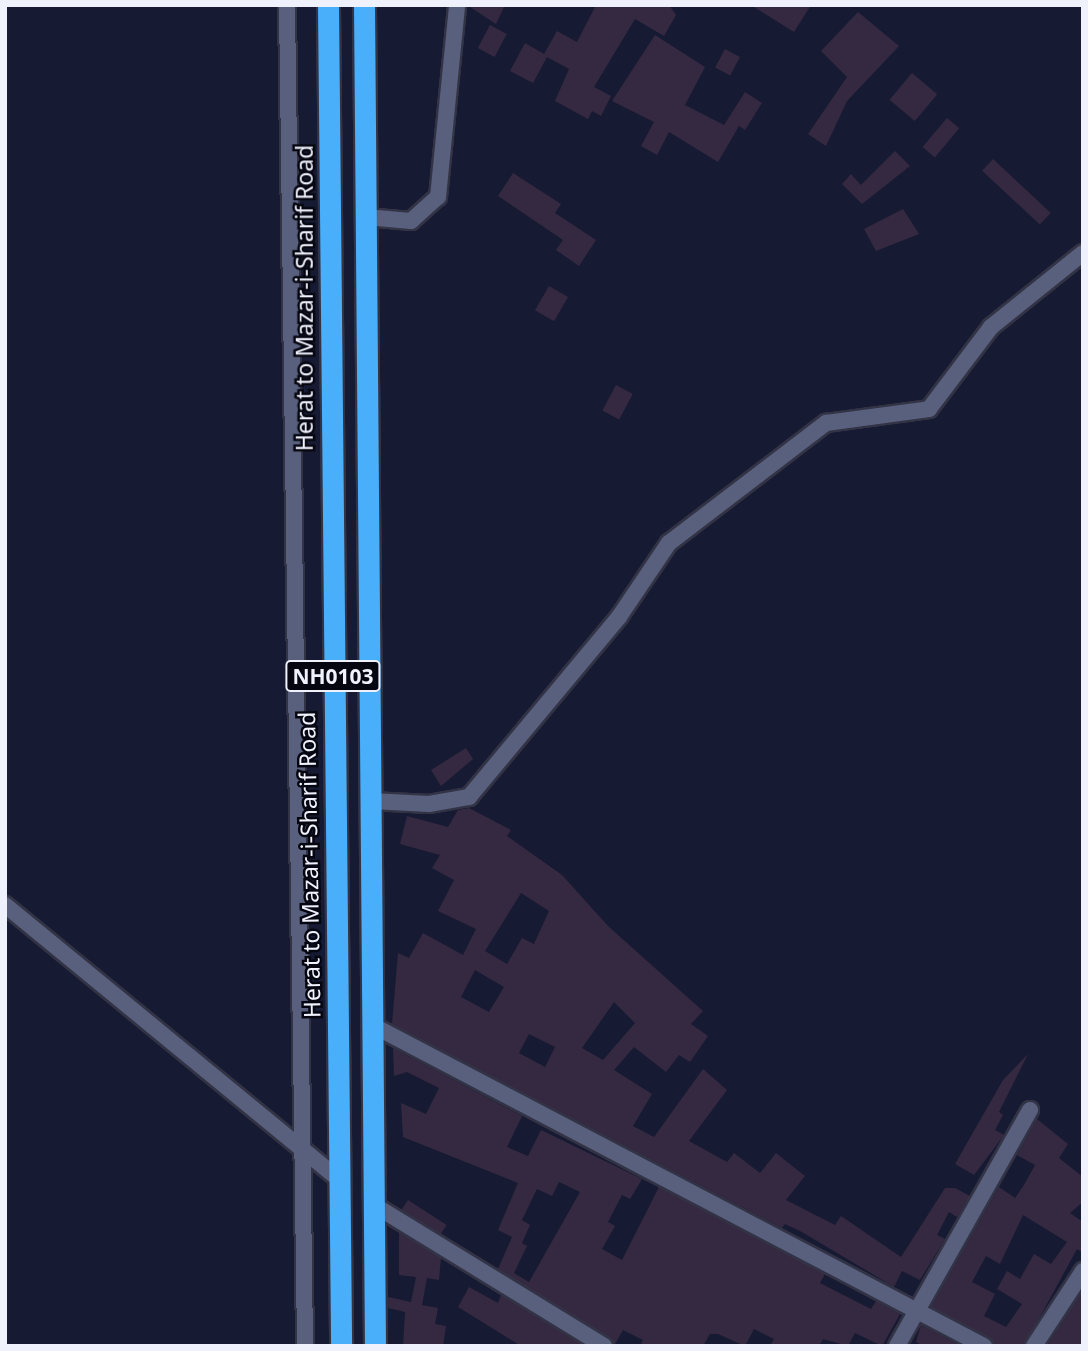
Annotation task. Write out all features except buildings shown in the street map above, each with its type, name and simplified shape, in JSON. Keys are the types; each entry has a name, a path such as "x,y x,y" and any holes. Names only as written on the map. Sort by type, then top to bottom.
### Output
{"highway":[{"name":"Herat to Mazar-i-Sharif Road","path":"328,5 337,1178 341,1346"},
{"path":"364,5 375,1346"}],"street":[{"path":"287,5 298,1150 305,1346"},
{"path":"366,217 411,221 438,197 457,5"},
{"path":"371,801 429,804 469,797 618,617 669,543 826,423 929,409 991,327 1083,253"},
{"path":"5,905 298,1150 337,1178"},
{"path":"372,1025 984,1346"},
{"path":"897,1346 1030,1110"},
{"path":"374,1205 604,1346"},
{"path":"1034,1346 1083,1271"}]}
